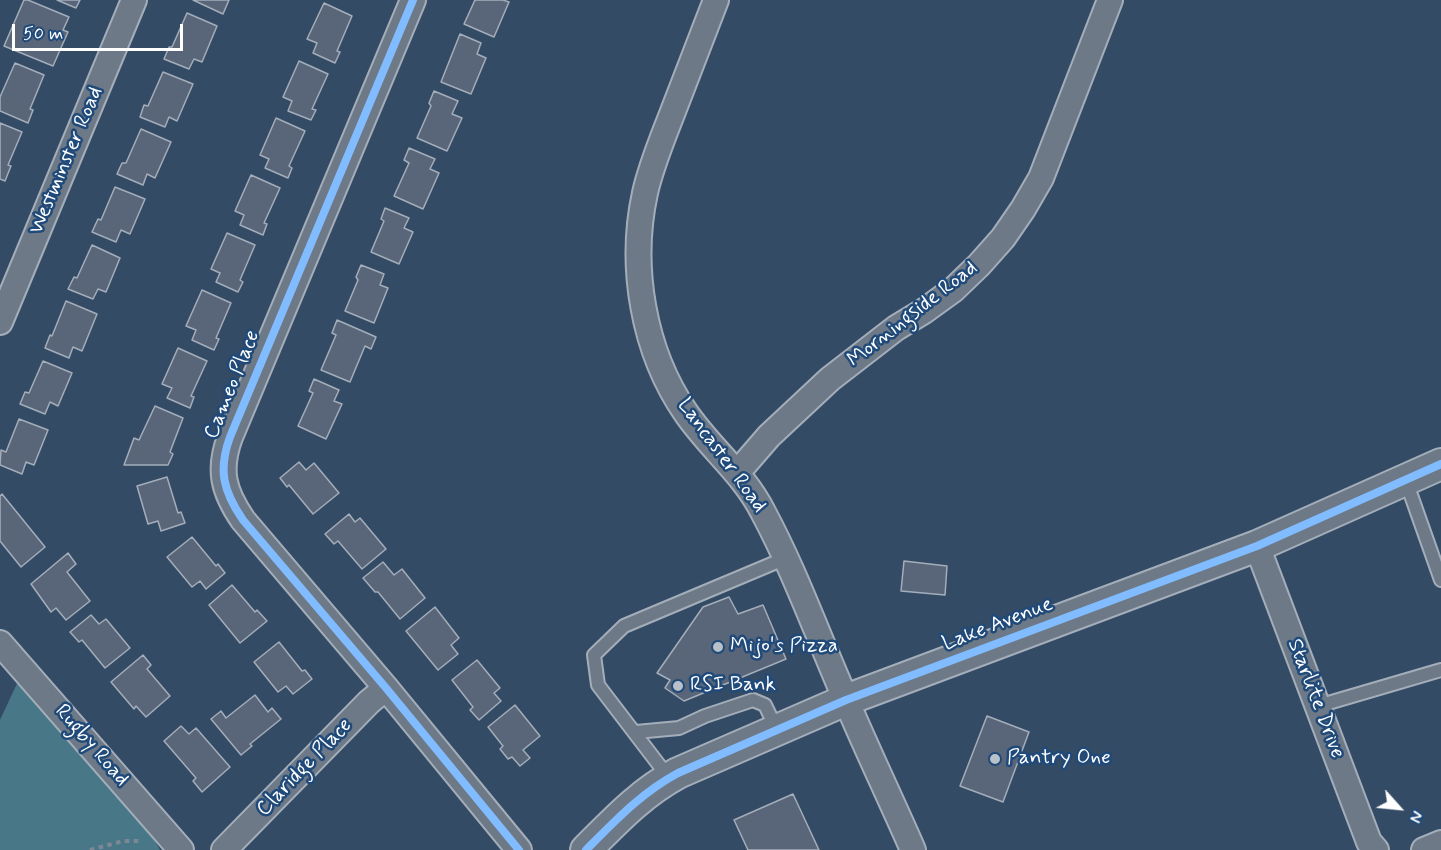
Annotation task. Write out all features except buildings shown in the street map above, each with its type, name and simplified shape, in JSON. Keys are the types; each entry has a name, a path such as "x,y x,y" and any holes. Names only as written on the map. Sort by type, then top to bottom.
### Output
{"street":[{"name":"Westminster Road","path":"0,322 134,0"},
{"name":"Cameo Place","path":"413,0 230,437 224,454 222,471 232,505 243,520 386,688 519,850"},
{"name":"Lancaster Road","path":"716,0 653,165 645,194 638,254 645,314 652,343 663,371 686,413 754,495 786,558 846,700 914,850"},
{"name":"Morningside Road","path":"737,473 769,436 830,379 896,328 953,290 1003,238 1041,178 1110,0"},
{"name":"Lake Avenue","path":"601,843 629,807 653,787 669,778 846,700 1257,546 1441,464"},
{"name":"Starlite Drive","path":"1257,546 1369,842 1376,850"},
{"name":"Rugby Road","path":"0,643 181,850"},
{"name":"Claridge Place","path":"224,850 369,702 386,688"},
{"path":"1424,850 1441,843"}],"lane":[{"path":"1406,480 1441,580"},
{"path":"669,778 636,732 598,686 594,655 624,626 786,558"},
{"path":"1318,706 1441,670"},
{"path":"636,732 679,728 705,716 753,700 765,705 777,730"}],"path":[{"path":"90,850 123,841 144,841"}],"shaded area":[{"path":"21,675 160,850 0,850 0,720"}],"cycle path":[{"path":"413,0 230,437 224,460 225,480 231,499 243,520 386,688 519,850"},
{"path":"586,850 641,798 678,773 846,700 1257,546 1441,464"}],"place":[{"name":"Mijo's Pizza","path":"718,647"},
{"name":"RSI Bank","path":"678,686"},
{"name":"Pantry One","path":"995,759"}]}
